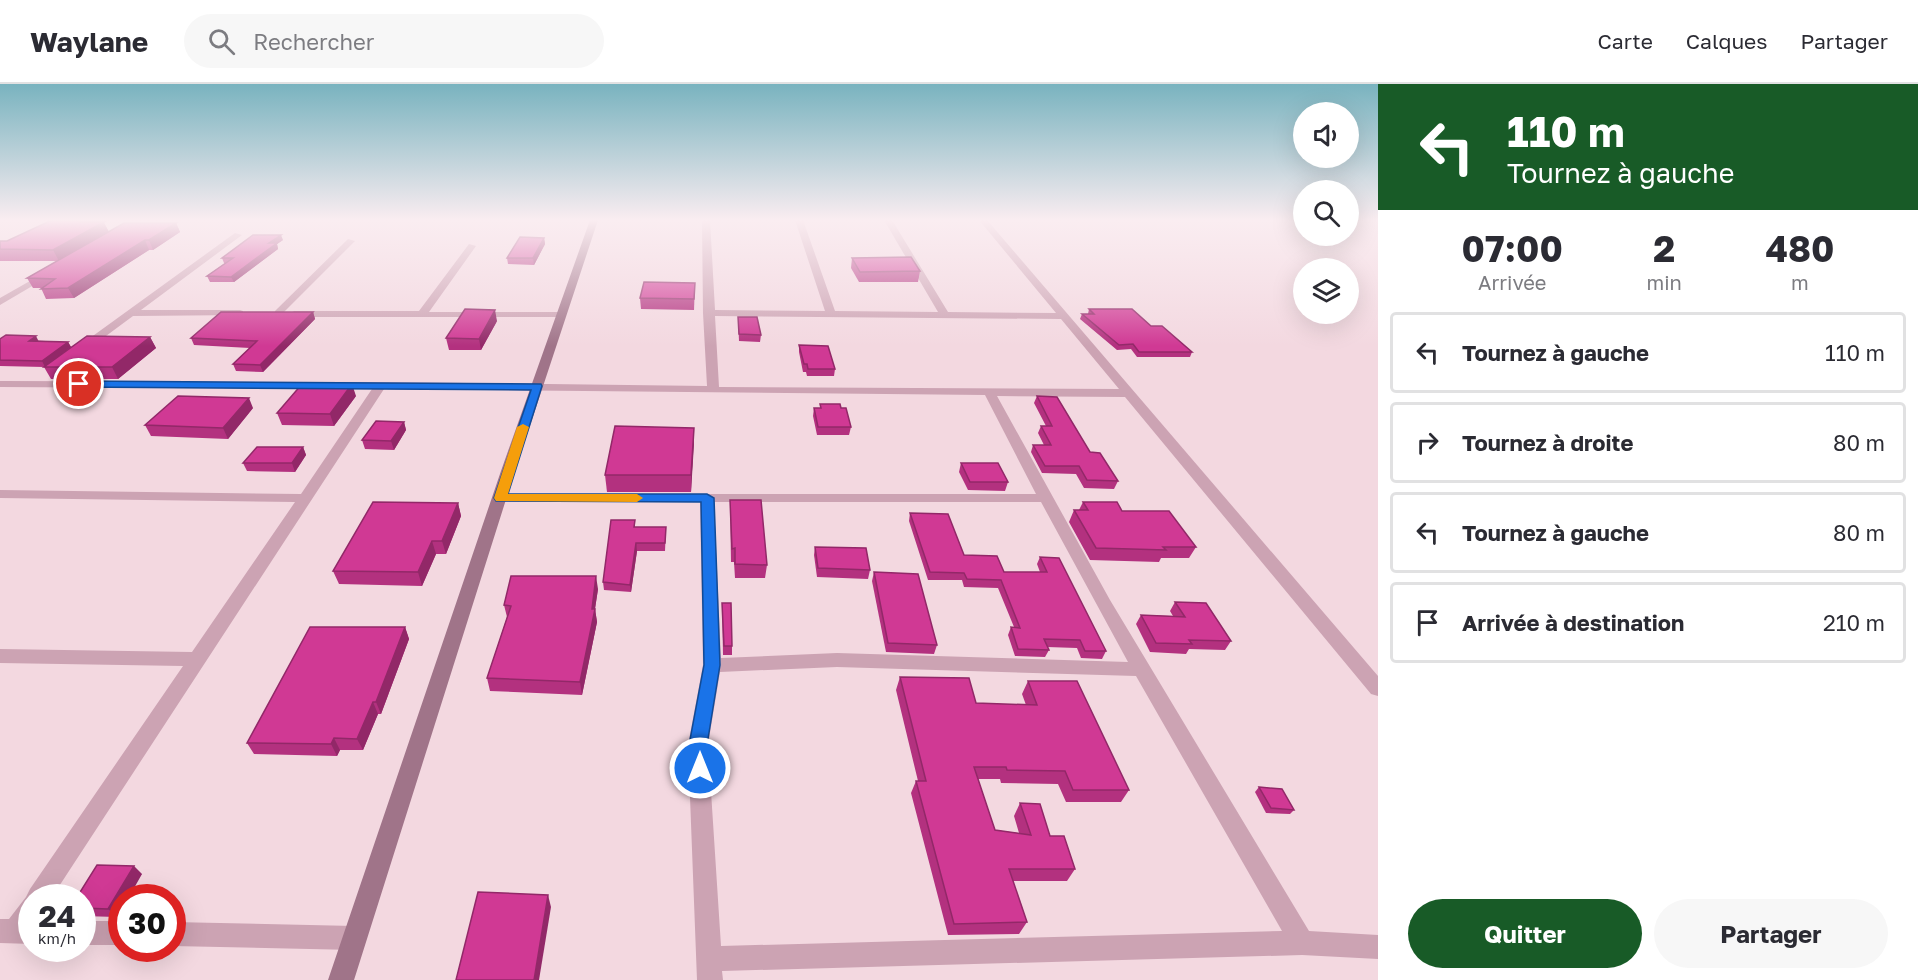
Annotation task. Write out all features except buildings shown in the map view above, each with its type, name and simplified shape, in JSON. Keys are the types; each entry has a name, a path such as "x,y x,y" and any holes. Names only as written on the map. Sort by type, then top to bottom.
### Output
{"street":[{"path":"78,352 201,262"},
{"path":"278,314 331,262"},
{"path":"423,314 461,262"},
{"path":"341,980 579,262"},
{"path":"707,262 713,390"},
{"path":"813,262 831,315"},
{"path":"913,262 944,314"},
{"path":"1018,262 1378,689"},
{"path":"0,302 60,267"},
{"path":"132,312 255,313"},
{"path":"267,313 561,315"},
{"path":"708,313 1064,316"},
{"path":"32,384 50,371"},
{"path":"0,384 537,386 713,390 1128,393"},
{"path":"47,884 381,385"},
{"path":"990,393 1044,498 1140,669 1302,943"},
{"path":"0,494 305,498"},
{"path":"500,498 1044,498"},
{"path":"707,498 712,665 698,745 710,969 1302,943 1378,947"},
{"path":"0,656 198,659"},
{"path":"712,665 837,660 1140,669"},
{"path":"186,934 354,938"}],"slow traffic":[{"path":"523,427 500,498 637,498"}],"route":[{"path":"79,384 537,386 500,498 707,498 712,665 698,745 700,768"}]}
